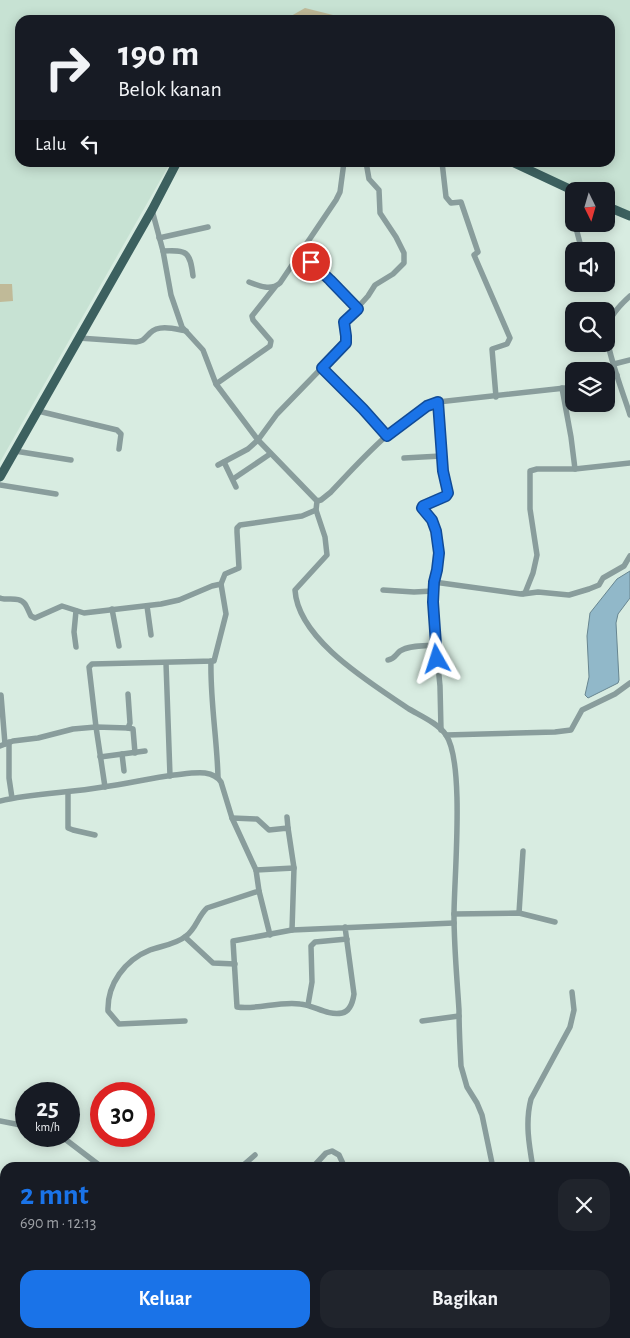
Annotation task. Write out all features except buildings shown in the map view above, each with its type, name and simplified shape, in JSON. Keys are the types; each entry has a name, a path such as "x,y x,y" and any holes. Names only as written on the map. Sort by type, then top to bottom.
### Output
{"main road":[{"path":"0,478 174,167"},
{"path":"523,167 565,187"},
{"path":"615,210 630,216"}],"street":[{"path":"216,384 270,346 271,341 253,320 252,316 284,278 340,192 343,167"},
{"path":"236,487 233,479 221,464 248,449 258,440 277,414 346,343 344,322 358,309 375,285 393,274 405,261 404,253 396,237 380,213 379,190 369,179 367,167"},
{"path":"443,167 446,197 451,202 461,202 478,252 474,256 509,334 508,342 492,350 496,397"},
{"path":"152,210 163,251 171,295 182,326 203,350 216,384 258,440 317,501"},
{"path":"159,238 208,227"},
{"path":"163,251 181,250 186,253 191,263 193,276"},
{"path":"300,253 358,309"},
{"path":"249,282 260,286 275,287"},
{"path":"614,362 607,329 614,313 630,296"},
{"path":"78,338 136,342 144,340 150,333 161,328 186,331"},
{"path":"615,364 630,360"},
{"path":"322,368 387,436"},
{"path":"615,368 630,415"},
{"path":"562,388 575,469"},
{"path":"317,501 331,492 387,436 427,406 438,402 565,388"},
{"path":"438,402 441,456 448,493 446,496 422,508 432,520 436,531 439,553 433,591 436,645 444,732 454,754 456,787 454,923 463,1074 467,1087 482,1115 491,1162"},
{"path":"38,411 117,430 121,434 119,449"},
{"path":"15,451 71,460"},
{"path":"233,479 270,454"},
{"path":"404,458 441,456"},
{"path":"523,594 533,573 537,555 530,509 530,472 533,469 575,469 630,463"},
{"path":"0,485 56,494"},
{"path":"317,501 316,510 327,550 324,559 295,590 300,611 321,642 338,657 444,732 555,732 572,730 582,710 615,694 630,683"},
{"path":"105,787 96,727 90,666 97,663 214,661 226,614 221,584 222,576 239,568 237,528 240,525 302,516 316,510"},
{"path":"434,582 523,594 538,592 569,595 589,590 599,585 603,578 624,566 630,556"},
{"path":"0,598 22,601 33,618 62,606 84,613 147,606 180,600 221,584"},
{"path":"383,590 433,591"},
{"path":"147,606 151,635"},
{"path":"112,609 118,646"},
{"path":"76,611 74,632 76,647"},
{"path":"388,660 395,658 402,650 436,645"},
{"path":"211,661 211,697 216,731 218,777 225,791 232,818 256,870 270,935"},
{"path":"166,663 170,776"},
{"path":"128,694 130,723 128,728"},
{"path":"1,695 12,798"},
{"path":"5,744 73,729 96,727 128,728 133,729 135,753"},
{"path":"100,757 145,751"},
{"path":"122,754 124,771"},
{"path":"0,801 170,776 206,773 218,777"},
{"path":"68,792 68,828 95,835"},
{"path":"287,817 294,868 292,930"},
{"path":"232,818 259,819 269,830 288,828"},
{"path":"519,913 523,851"},
{"path":"256,870 294,868"},
{"path":"185,1021 121,1024 108,1011 112,987 125,966 147,951 185,937 207,908 259,891"},
{"path":"454,914 519,913 555,922"},
{"path":"345,927 354,994 348,1010 342,1013 332,1013 308,1005 289,1003 237,1007 233,941 292,930 345,927 454,923"},
{"path":"185,937 215,964 234,964"},
{"path":"308,1005 312,982 311,946 315,942 347,939"},
{"path":"532,1162 528,1125 531,1099 570,1027 574,1010 572,992"},
{"path":"422,1021 459,1016"},
{"path":"0,1121 15,1124"},
{"path":"75,1147 95,1162"},
{"path":"318,1162 326,1153 332,1151 339,1155 342,1162"},
{"path":"247,1162 255,1155"}],"shaded area":[{"path":"0,0 630,0 630,214 615,207 615,182 565,182 565,184 527,167 615,167 615,15 15,15 15,167 168,167 0,462"},
{"path":"305,8 333,15 293,15"},
{"path":"0,284 12,284 13,301 0,302"}],"water":[{"path":"630,571 630,598 618,614 616,623 619,680 618,683 588,698 585,695 589,677 587,636 590,613 617,579"}],"route":[{"path":"311,262 358,309 344,322 346,343 322,368 387,436 427,406 438,402 440,444 448,493 446,496 422,508 432,520 436,531 439,553 433,602 437,659"}]}
